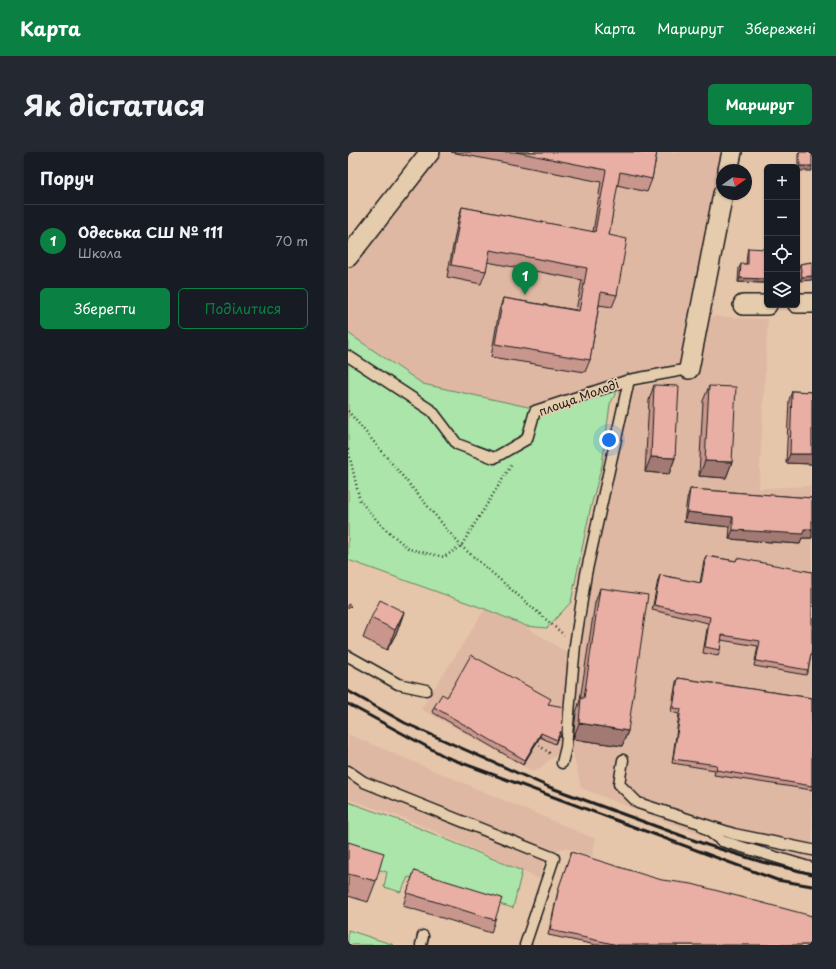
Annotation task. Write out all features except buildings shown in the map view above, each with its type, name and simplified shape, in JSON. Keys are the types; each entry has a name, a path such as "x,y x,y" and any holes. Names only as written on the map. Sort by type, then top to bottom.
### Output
{"street":[{"path":"348,257 430,152"},
{"path":"729,164 732,152"},
{"name":"площа Молоді","path":"689,369 723,200"},
{"path":"800,303 812,303"},
{"path":"743,305 764,304"}],"lane":[{"path":"348,356 432,411 457,444 494,458 527,439"},
{"name":"площа Молоді","path":"527,439 535,412 629,380 689,369"},
{"path":"562,763 566,747 575,645 586,574 629,380"},
{"path":"348,656 398,684 426,690"},
{"path":"622,760 620,784 638,803 734,834 812,850"},
{"path":"348,771 364,782 554,858 525,945"},
{"path":"697,822 722,841 812,868"}],"path":[{"path":"348,410 461,546 575,645"},
{"path":"348,449 360,501 382,526 409,549 444,557 461,546 527,439"},
{"path":"536,743 562,763"}],"shaded area":[{"path":"432,152 731,152 725,164 716,164 716,200 721,200 687,367 628,379 528,407 423,384 348,333 348,258"},
{"path":"709,316 768,319 759,488 812,486 812,864 705,837 581,788 570,741 588,594 633,388 695,375"},
{"path":"485,609 526,627 571,655 563,749 540,768 532,771 421,709"},
{"path":"348,734 596,839 592,856 564,848 546,853 539,879 409,820 348,799"}],"green space":[{"path":"348,333 423,384 528,407 623,380 610,404 602,465 590,510 571,602 547,628 526,626 485,609 348,560"},
{"path":"348,802 407,823 522,871 513,908 408,877 401,892 384,887 387,872 348,861"},
{"path":"348,930 394,945 348,945"}],"railway":[{"path":"348,691 405,723 549,787 707,845 762,862 812,874"},
{"path":"348,704 446,757 777,880 812,886"}],"place":[{"name":"Одеська СШ № 111","path":"525,295"}]}
